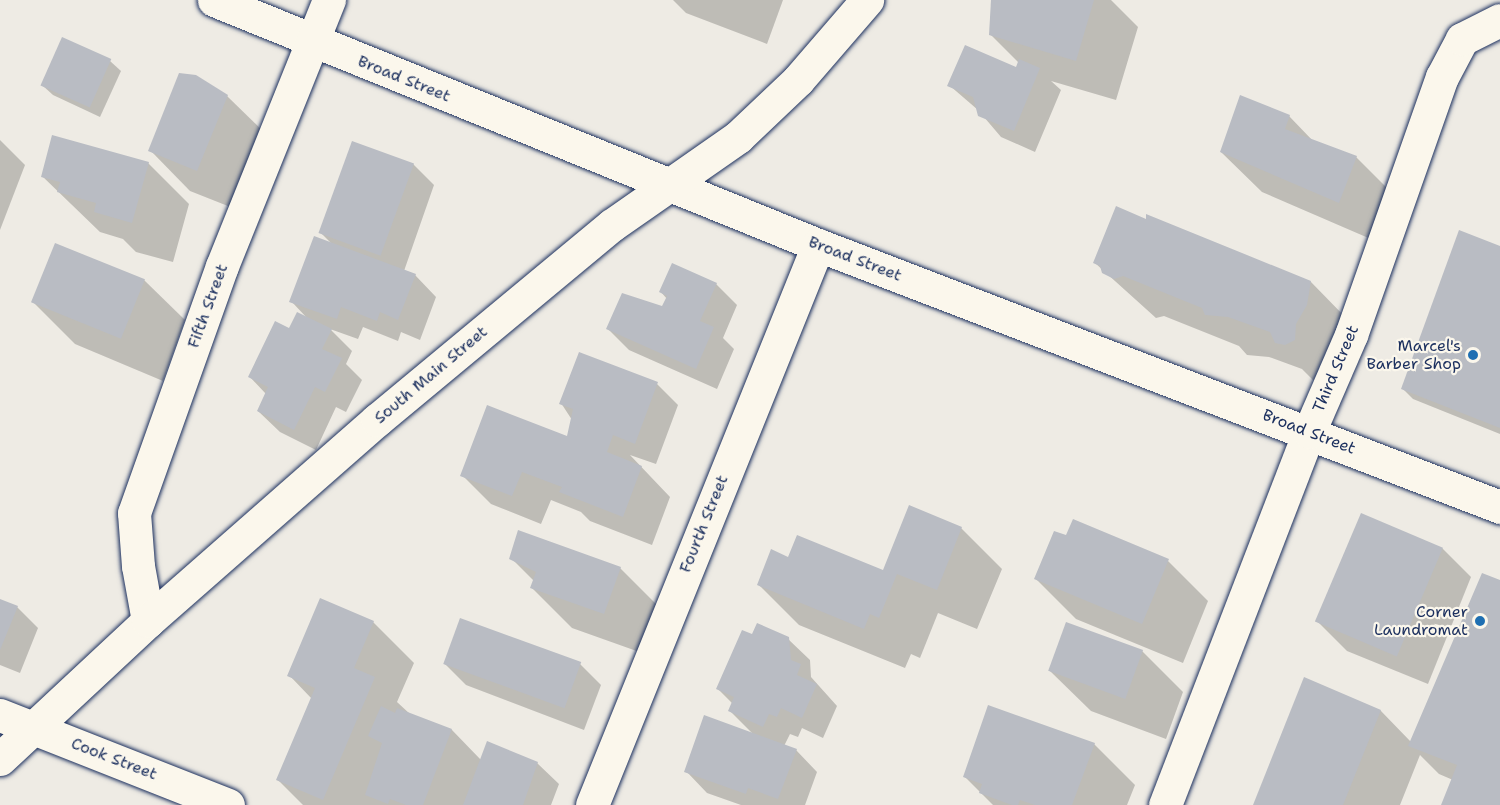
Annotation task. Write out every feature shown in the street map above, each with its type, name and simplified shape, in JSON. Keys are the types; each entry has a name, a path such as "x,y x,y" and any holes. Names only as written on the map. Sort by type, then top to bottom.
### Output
{"street":[{"name":"Broad Street","path":"214,0 818,245 1500,507"},
{"name":"Fifth Street","path":"148,621 138,566 134,513 222,266 329,0"},
{"name":"South Main Street","path":"0,759 148,621 377,420 612,225 738,137 790,88 867,0"},
{"name":"Third Street","path":"1165,805 1309,432 1351,335 1442,77 1462,39 1500,20"},
{"name":"Fourth Street","path":"592,805 818,245"},
{"name":"Cook Street","path":"0,715 228,805"}],"building":[{"path":"991,0 1094,0 1076,61 989,35"},
{"path":"62,37 111,59 90,107 40,85"},
{"path":"965,45 1016,67 1019,59 1040,68 1014,131 978,116 973,97 947,86"},
{"path":"179,73 196,75 228,95 197,171 148,151"},
{"path":"1240,95 1290,115 1285,129 1357,156 1339,203 1220,152"},
{"path":"52,135 149,162 132,223 94,212 96,203 57,192 60,182 41,177"},
{"path":"352,141 414,164 381,256 318,233"},
{"path":"1116,206 1146,219 1146,214 1311,281 1307,305 1296,324 1295,340 1285,345 1275,343 1270,332 1228,317 1205,315 1202,308 1123,276 1114,279 1102,273 1100,266 1093,263"},
{"path":"1459,230 1500,246 1500,428 1401,389"},
{"path":"314,236 416,274 398,320 380,312 377,321 341,307 337,319 289,302"},
{"path":"55,243 145,279 121,339 31,302"},
{"path":"672,263 717,283 700,321 714,327 696,369 606,329 622,293 662,306 667,296 659,292"},
{"path":"297,312 332,329 322,349 342,358 325,392 315,387 294,430 257,411 268,387 248,377 275,321 289,328"},
{"path":"579,352 658,382 635,444 613,435 607,452 642,466 623,517 559,492 562,487 522,472 512,496 460,476 487,405 567,436 573,409 559,404"},
{"path":"909,505 962,527 937,590 897,574 879,618 870,614 864,629 757,585 771,549 788,557 797,535 883,570"},
{"path":"1361,513 1443,548 1397,656 1315,622"},
{"path":"1073,519 1169,559 1142,624 1034,579 1054,531 1066,535"},
{"path":"518,530 621,567 604,614 530,588 536,572 509,559"},
{"path":"1482,573 1500,580 1500,805 1441,805 1457,765 1408,746"},
{"path":"320,598 374,621 354,668 375,677 323,800 276,780 315,688 287,676"},
{"path":"0,599 18,606 0,650"},
{"path":"460,618 581,662 564,708 443,664"},
{"path":"1066,622 1143,650 1125,699 1048,671"},
{"path":"757,623 789,637 791,660 801,664 797,675 817,684 802,718 781,708 777,717 769,714 763,727 728,711 734,697 716,689 742,630 752,634"},
{"path":"1304,677 1381,710 1343,805 1253,805"},
{"path":"988,705 1095,743 1072,805 1035,805 1020,800 1018,805 1012,805 979,793 982,784 963,777"},
{"path":"381,706 395,713 397,708 452,729 423,805 406,805 390,799 388,804 365,795 382,743 368,736"},
{"path":"704,715 797,749 778,799 748,788 746,794 684,772"},
{"path":"487,741 538,762 523,805 463,805"}],"place":[{"name":"Marcel's Barber Shop","path":"1473,355"},
{"name":"Corner Laundromat","path":"1480,621"}]}
